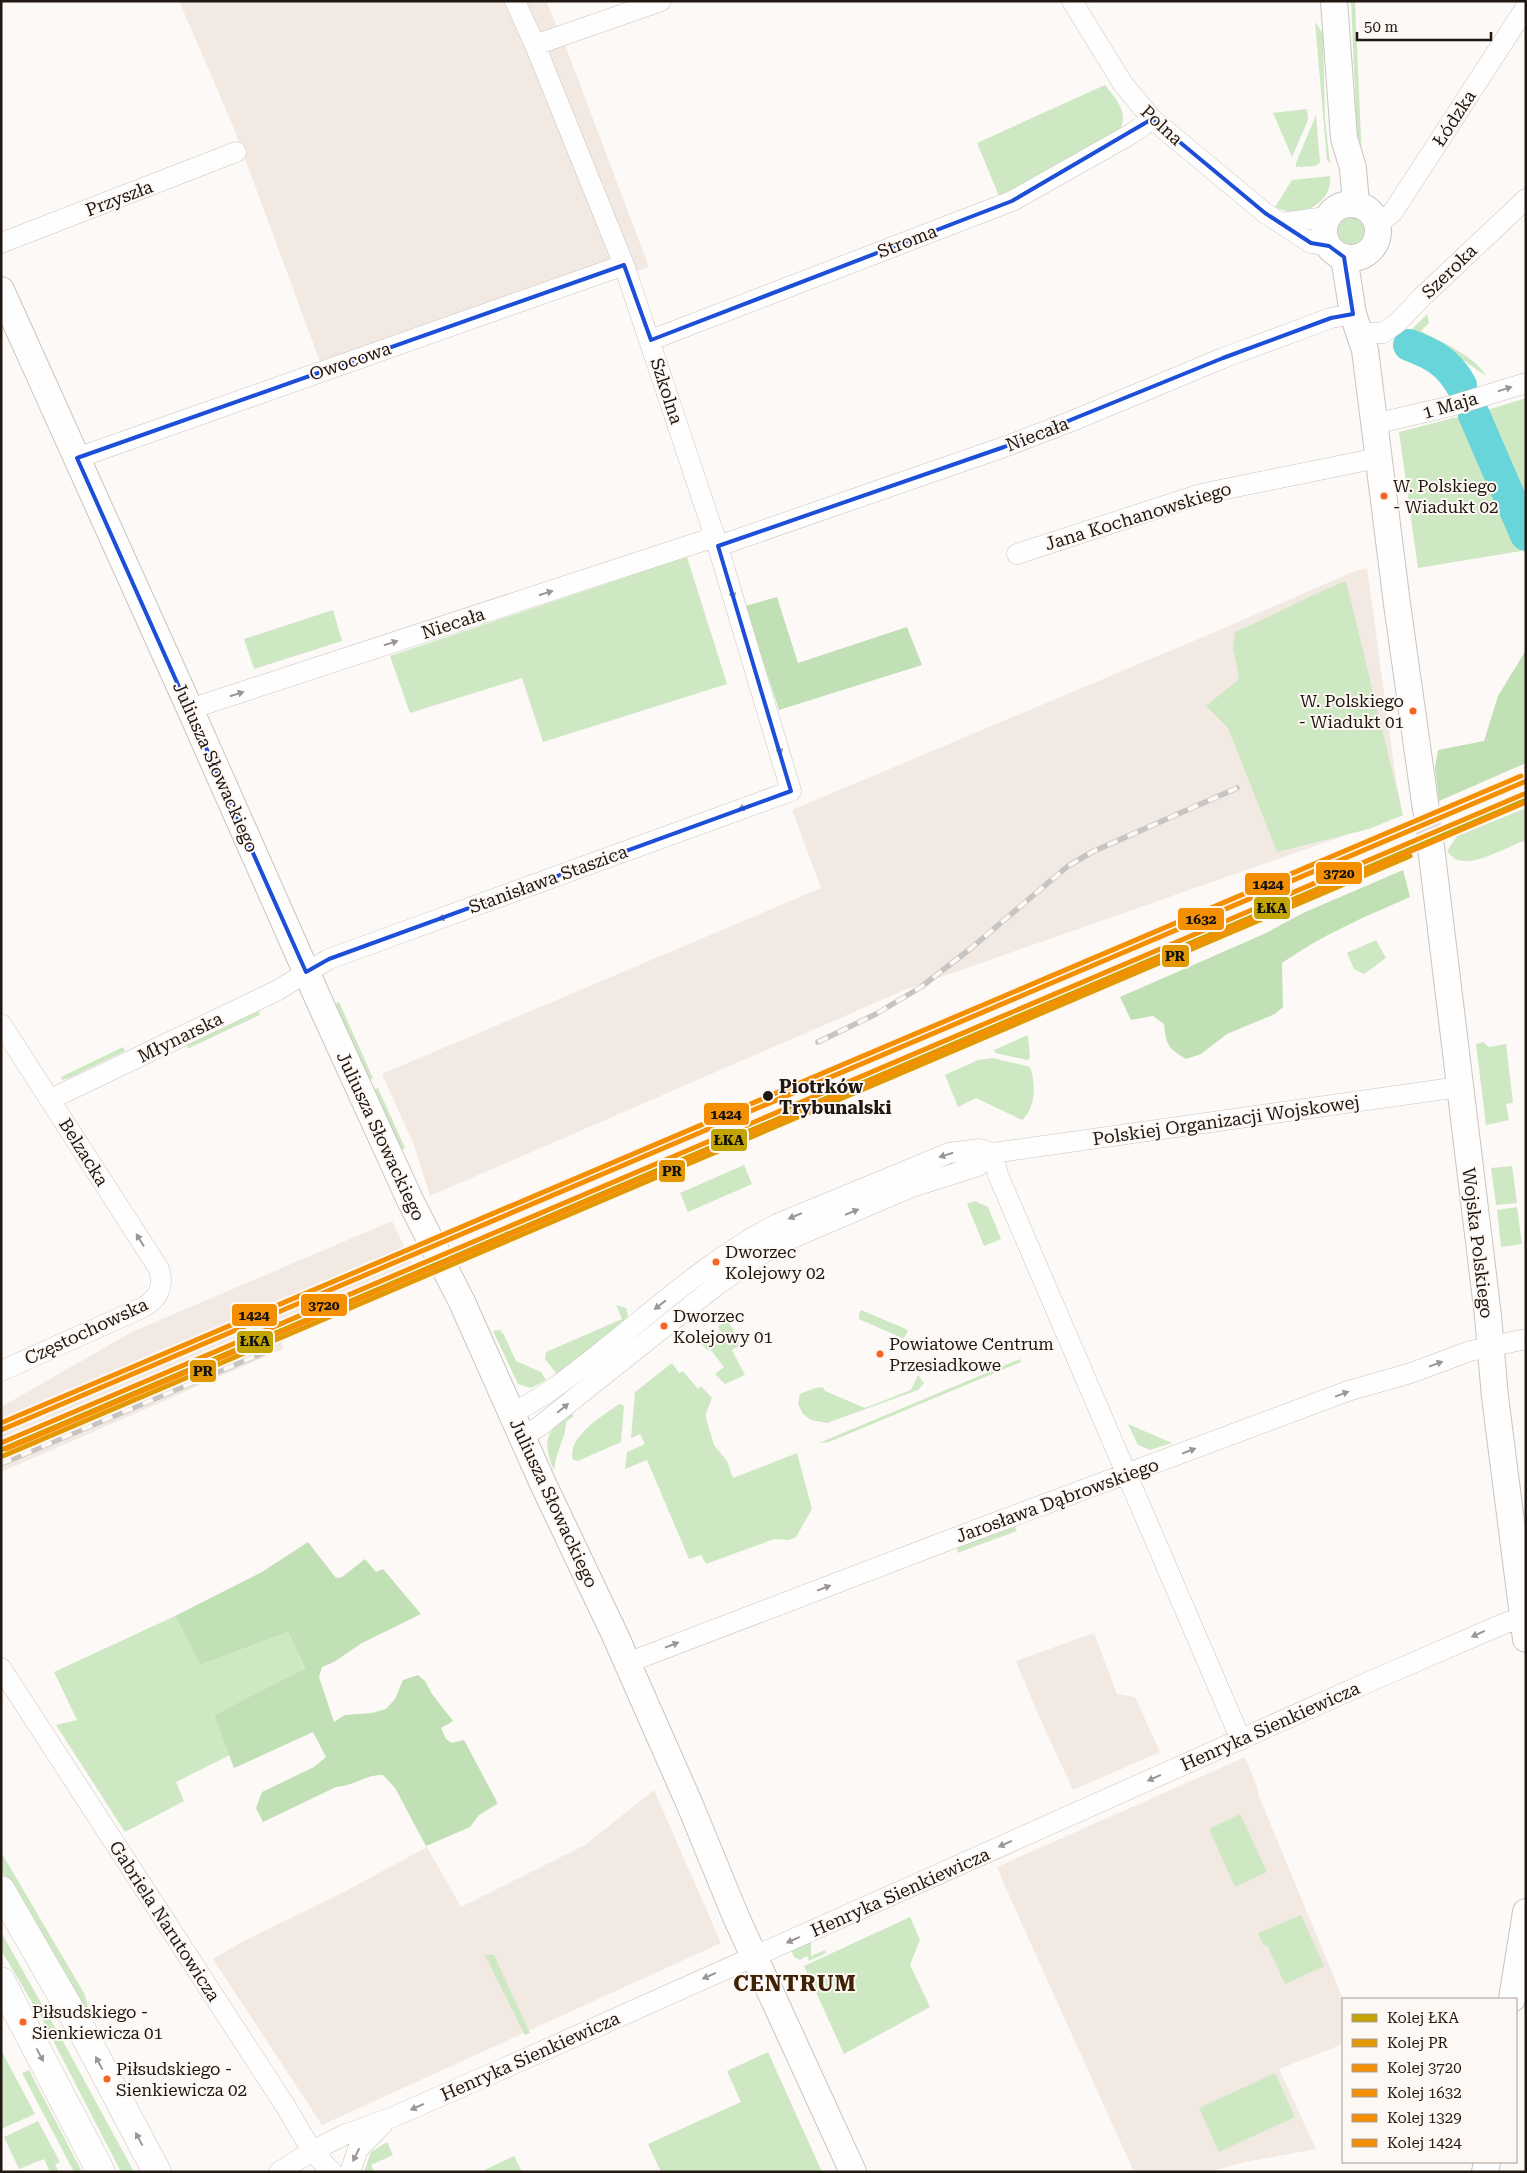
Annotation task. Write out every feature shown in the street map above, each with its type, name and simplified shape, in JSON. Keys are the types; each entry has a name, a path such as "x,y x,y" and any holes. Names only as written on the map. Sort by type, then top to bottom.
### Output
{"main road":[{"path":"1,1890 84,2034 156,2172"},
{"path":"1,1981 101,2172"}],"street":[{"name":"Szkolna","path":"515,1 535,45 624,265 651,340 717,542 791,791"},
{"path":"535,45 661,1"},
{"name":"Polna","path":"1072,1 1123,84 1152,119 1265,213 1311,243 1345,253"},
{"path":"1334,1 1344,138 1337,169 1341,209 1324,232 1345,253 1362,332 1426,810"},
{"name":"Łódzka","path":"1376,222 1386,218 1393,212 1526,7"},
{"name":"Stroma","path":"651,340 1012,201 1131,134 1152,119"},
{"name":"Przyszła","path":"1,243 236,152"},
{"name":"Szeroka","path":"1362,332 1383,333 1397,323 1526,198"},
{"path":"1280,223 1341,209 1368,211 1376,222 1377,237 1374,244 1345,253"},
{"name":"Owocowa","path":"77,458 624,265"},
{"name":"Juliusza Słowackiego","path":"1,290 306,972 410,1200 460,1297 627,1663 690,1805 754,1957 853,2172"},
{"name":"Niecała","path":"190,709 717,542 1004,447 1223,358 1331,318 1362,332"},
{"name":"1 Maja","path":"1374,424 1450,406 1526,383"},
{"name":"Jana Kochanowskiego","path":"1017,554 1201,494 1378,458"},
{"name":"Stanisława Staszica","path":"306,972 329,959 791,791"},
{"name":"Wojska Polskiego","path":"1431,847 1525,1632"},
{"name":"Młynarska","path":"51,1099 276,991 306,972"},
{"name":"Belzacka","path":"1,1024 8,1048 51,1099 159,1269 162,1282"},
{"name":"Polskiej Organizacji Wojskowej","path":"518,1424 560,1385 712,1277 750,1237 923,1162 964,1150 980,1149 993,1153 1459,1087"},
{"path":"993,1153 998,1175 1241,1740"},
{"name":"Częstochowska","path":"1,1371 144,1307 157,1296 162,1282"},
{"name":"Jarosława Dąbrowskiego","path":"627,1663 1348,1392 1411,1373 1470,1351 1526,1339"},
{"name":"Henryka Sienkiewicza","path":"279,2172 312,2151 344,2135 393,2117 1502,1624 1511,1621 1525,1632"},
{"name":"Gabriela Narutowicza","path":"1,1668 281,2099 312,2151 332,2172"},
{"path":"1512,1998 1526,1912"},
{"path":"350,2172 356,2154 364,2142 393,2117"}],"highlighted area":[{"path":"1152,119 1265,213 1311,243 1329,246 1344,257 1353,314 1331,318 1223,358 1004,447 718,546 791,791 329,959 306,972 77,458 624,265 651,340 1012,201"}],"shaded area":[{"path":"179,1 546,1 565,45 649,267 326,378 233,126"},
{"path":"1367,568 1396,780 1403,815 907,989 430,1196 414,1145 382,1074 821,888 792,810 1355,571"},
{"path":"392,1221 420,1280 282,1339 283,1349 1,1472 1,1407 132,1332"},
{"path":"1094,1633 1117,1694 1135,1697 1160,1752 1073,1790 1016,1661"},
{"path":"1245,1757 1259,1792 1258,1794 1343,1998 1342,2044 1279,2069 1316,2149 1245,2162 1208,2172 1134,2172 997,1867"},
{"path":"654,1790 721,1943 322,2125 213,1959 244,1941 344,1892 427,1847 461,1907 585,1845"}],"green space":[{"path":"1351,1 1355,1 1362,161 1357,137"},
{"path":"1315,22 1323,34 1325,119 1330,164 1327,160"},
{"path":"1105,85 1117,101 1122,112 1123,118 1119,131 1017,189 999,196 977,143"},
{"path":"1307,109 1308,120 1292,157 1273,113"},
{"path":"1316,115 1320,163 1315,166 1296,167 1296,163"},
{"path":"1330,176 1326,195 1313,207 1294,211 1275,207 1292,180"},
{"path":"1351,218 1360,222 1364,231 1360,240 1351,244 1342,240 1338,231 1342,222"},
{"path":"1427,314 1429,323 1421,331 1475,362 1486,376 1453,353 1412,329"},
{"path":"1526,398 1526,525 1478,413"},
{"path":"1465,415 1521,551 1418,568 1399,432"},
{"path":"687,557 727,684 543,742 522,678 410,713 390,656"},
{"path":"1346,581 1403,815 1369,829 1277,852 1228,728 1206,706 1239,679 1233,648 1235,632"},
{"path":"777,597 798,663 907,627 922,665 779,710 745,606"},
{"path":"333,610 342,641 254,669 244,639"},
{"path":"1526,650 1526,763 1439,801 1435,768 1438,750 1484,741 1498,696"},
{"path":"1526,808 1526,840 1486,857 1470,861 1458,860 1447,851 1457,836"},
{"path":"1403,870 1410,897 1328,935 1282,963 1283,1007 1275,1014 1227,1034 1201,1054 1186,1059 1172,1049 1167,1041 1164,1024 1153,1016 1131,1020 1120,997 1264,934 1303,913"},
{"path":"1376,940 1386,958 1364,974 1354,969 1347,953"},
{"path":"339,1002 373,1078 369,1080 335,1004"},
{"path":"259,1011 260,1015 187,1049 188,1044"},
{"path":"1028,1035 1030,1057 1028,1060 995,1053 994,1050"},
{"path":"1483,1042 1489,1047 1506,1044 1513,1103 1506,1104 1509,1120 1486,1125 1476,1044"},
{"path":"123,1047 125,1051 62,1080 61,1077"},
{"path":"993,1058 1030,1067 1034,1095 1030,1109 1022,1120 976,1098 958,1107 945,1075 978,1060"},
{"path":"378,1088 405,1148 401,1150 373,1090"},
{"path":"744,1165 752,1184 688,1212 680,1193"},
{"path":"1512,1166 1517,1203 1496,1205 1491,1168"},
{"path":"975,1201 988,1207 1001,1239 984,1246 967,1204"},
{"path":"1517,1207 1522,1244 1501,1247 1497,1210"},
{"path":"616,1305 626,1308 628,1315 625,1320 557,1374 545,1359 546,1352 622,1319"},
{"path":"861,1310 908,1331 904,1338 902,1338 859,1319"},
{"path":"728,1319 740,1345 732,1350 745,1375 725,1384 715,1374 724,1367 710,1349 707,1350 700,1342 709,1335 718,1344 726,1339 718,1327"},
{"path":"500,1330 516,1361 541,1372 546,1380 531,1388 518,1384 493,1331"},
{"path":"1020,1359 1021,1362 829,1442 819,1443"},
{"path":"672,1363 679,1373 683,1371 698,1389 701,1386 712,1398 706,1418 714,1445 727,1461 733,1478 797,1453 812,1509 796,1537 789,1540 774,1539 706,1564 701,1555 689,1559 647,1460 625,1469 627,1452 645,1444 640,1434 631,1438 635,1392"},
{"path":"918,1375 924,1383 918,1390 827,1423 811,1420 803,1414 798,1404 800,1394 823,1387 825,1391 865,1408 911,1390"},
{"path":"619,1404 624,1406 621,1442 578,1461 573,1460 572,1451 581,1435 596,1420"},
{"path":"571,1413 574,1416 566,1422 565,1433 556,1458 554,1471 548,1452 548,1438 556,1426"},
{"path":"1128,1424 1172,1443 1150,1450 1138,1445"},
{"path":"1014,1526 1017,1531 957,1553 958,1545"},
{"path":"308,1542 336,1578 342,1577 365,1559 376,1572 383,1569 421,1614 362,1643 334,1662 322,1667 319,1677 334,1722 345,1715 372,1713 386,1709 395,1699 403,1680 418,1675 425,1681 432,1694 453,1721 441,1728 446,1739 451,1743 464,1740 496,1800 497,1804 479,1815 470,1827 426,1846 395,1788 383,1775 371,1776 349,1785 336,1787 263,1822 256,1808 262,1792 314,1767 326,1757 313,1732 234,1768 214,1715 305,1669 288,1632 200,1665 175,1616 262,1572"},
{"path":"175,1616 200,1665 288,1632 305,1670 214,1715 230,1755 176,1782 184,1801 125,1832 56,1725 77,1720 54,1672"},
{"path":"1240,1814 1267,1872 1235,1887 1209,1829"},
{"path":"1,1852 84,1993 89,2016 81,2006 1,1870"},
{"path":"1301,1915 1324,1966 1285,1984 1267,1945 1264,1946 1258,1933"},
{"path":"910,1917 920,1940 910,1965 930,2007 844,2054 804,1966"},
{"path":"1,1932 134,2172 121,2172 43,2021 1,1950"},
{"path":"811,1941 811,1956 825,1950 826,1953 809,1961 807,1956 800,1960 794,1957 791,1950"},
{"path":"485,1955 494,1955 530,2033 525,2035"},
{"path":"1,2050 35,2114 1,2129"},
{"path":"768,2052 822,2172 661,2172 648,2144 741,2102 727,2071"},
{"path":"29,2070 82,2172 74,2172 22,2073"},
{"path":"1275,2073 1295,2117 1219,2152 1199,2108"},
{"path":"38,2121 60,2162 55,2165 59,2172 50,2172 44,2159 19,2169 4,2137"},
{"path":"387,2142 393,2155 371,2165 374,2172 364,2172 371,2152"},
{"path":"514,2156 522,2172 480,2172"}],"waterway":[{"path":"1409,345 1439,360 1451,370 1461,385"},
{"path":"1474,415 1526,535"}],"tunnel":[{"path":"1426,810 1431,847"}],"railway":[{"path":"818,1042 876,1014 921,987 970,949 1068,866 1092,852 1237,788"},
{"path":"1,1464 265,1352"}],"rail line":[{"name":"1424","path":"1,1423 1521,776"},
{"name":"1632","path":"1,1430 1524,782"},
{"name":"3720","path":"1,1443 1524,794"},
{"name":"ŁKA","path":"1,1450 1526,800"},
{"name":"1329","path":"6,1449 1526,802"},
{"name":"PR","path":"3,1456 1410,856"}],"place":[{"name":"W. Polskiego - Wiadukt 02","path":"1384,496"},
{"name":"W. Polskiego - Wiadukt 01","path":"1413,711"},
{"name":"Piotrków Trybunalski","path":"768,1096"},
{"name":"Dworzec Kolejowy 02","path":"716,1262"},
{"name":"Dworzec Kolejowy 01","path":"664,1326"},
{"name":"Powiatowe Centrum Przesiadkowe","path":"880,1354"},
{"name":"Piłsudskiego - Sienkiewicza 01","path":"23,2022"},
{"name":"Piłsudskiego - Sienkiewicza 02","path":"107,2079"}],"district":[{"name":"CENTRUM","path":"795,1983"}]}
